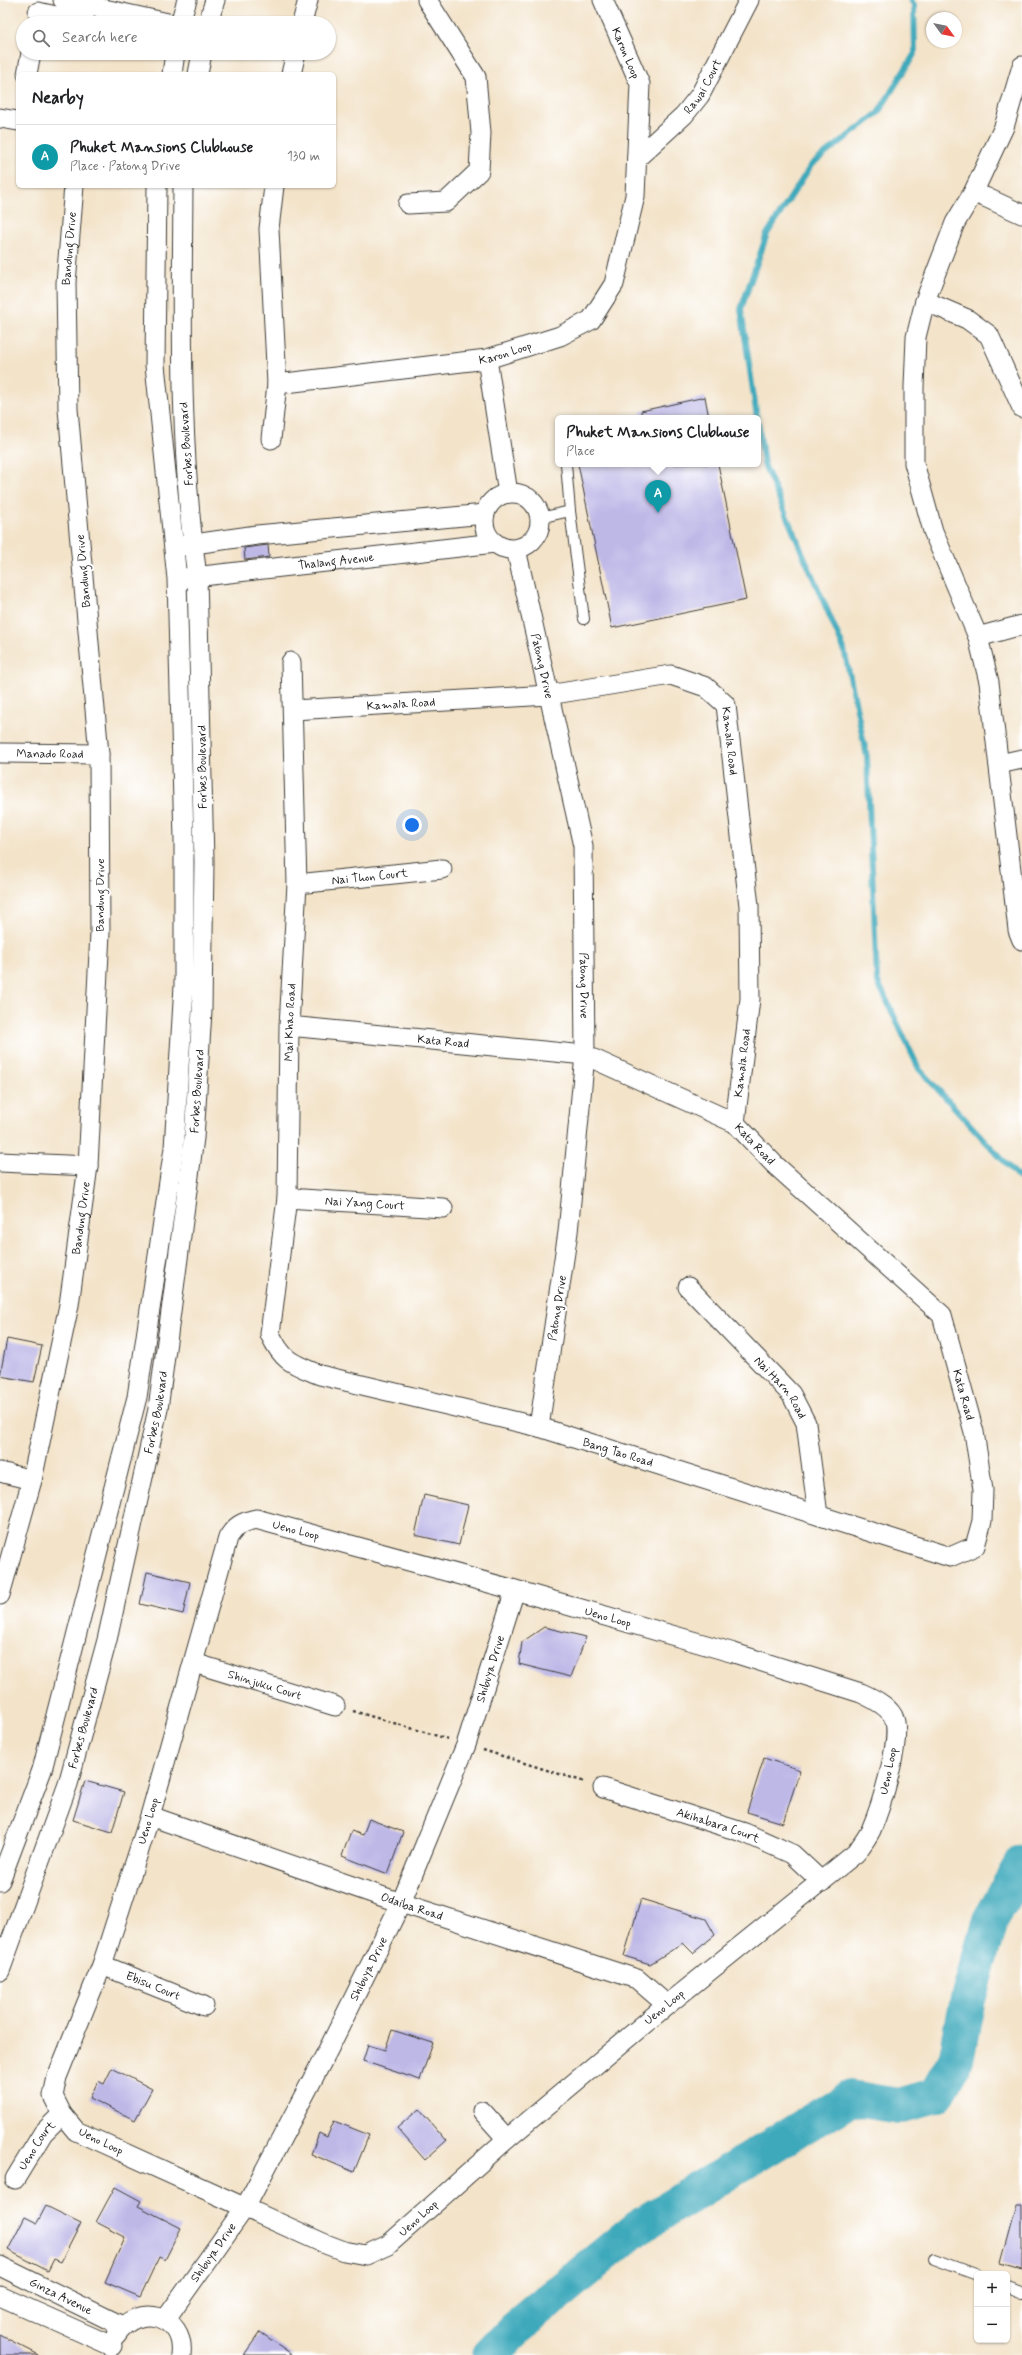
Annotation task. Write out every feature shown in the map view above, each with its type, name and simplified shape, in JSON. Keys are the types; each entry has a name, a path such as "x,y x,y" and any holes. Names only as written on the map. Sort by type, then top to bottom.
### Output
{"street":[{"path":"63,0 136,16"},
{"path":"182,16 187,0"},
{"path":"210,16 215,0"},
{"path":"304,16 308,0"},
{"path":"408,204 446,202 479,171 482,133 476,77 427,0"},
{"name":"Karon Loop","path":"277,384 487,359 560,336 591,320 614,284 635,196 640,84 603,0"},
{"name":"Rawai Court","path":"637,158 684,115 700,94 749,0"},
{"path":"38,12 56,16"},
{"path":"27,72 30,60"},
{"path":"172,72 174,60"},
{"path":"198,72 201,60"},
{"path":"291,72 294,60"},
{"path":"1022,66 1004,127 973,193 955,223 925,301 916,337 914,463 934,531 978,637 989,682 1017,922 1022,940"},
{"path":"0,118 16,121"},
{"name":"Bandung Drive","path":"0,1595 32,1480 69,1305 88,1166 100,934 99,754 68,409 66,283 74,188"},
{"name":"Forbes Boulevard","path":"0,1881 42,1770 136,1405 174,1148 184,978 184,839 177,579 155,366 157,188"},
{"name":"Forbes Boulevard","path":"0,1971 68,1784 107,1640 158,1409 194,1138 202,1011 203,837 197,576 192,544 181,363 183,188"},
{"path":"271,439 277,384 269,229 274,188"},
{"path":"973,193 986,197 1022,214"},
{"path":"925,301 967,319 989,335 1022,408"},
{"path":"487,359 508,493"},
{"path":"508,493 517,493 533,502 540,518 537,535 528,544 516,549 509,549 495,543 486,530 485,514 494,500 508,493"},
{"path":"173,548 256,535 485,514"},
{"name":"Thalang Avenue","path":"177,579 495,543"},
{"name":"Patong Drive","path":"516,549 583,846 585,1054 568,1232 539,1427"},
{"path":"978,637 1022,625"},
{"name":"Mai Khao Road","path":"270,1334 287,1198 290,1026 297,884 291,662"},
{"name":"Kamala Road","path":"293,710 548,695 671,676 706,687 726,705 748,906 750,999 735,1123"},
{"name":"Manado Road","path":"0,753 99,754"},
{"path":"999,764 1022,759"},
{"name":"Nai Thon Court","path":"297,884 442,869"},
{"name":"Kata Road","path":"290,1026 585,1054 735,1123 774,1164 942,1315 974,1432 983,1490 982,1520 975,1546"},
{"path":"0,1162 88,1166"},
{"name":"Nai Yang Court","path":"287,1198 443,1208"},
{"name":"Nai Harn Road","path":"688,1287 791,1394 806,1423 818,1515"},
{"name":"Bang Tao Road","path":"270,1334 278,1352 295,1365 320,1375 539,1427 950,1557 975,1546"},
{"path":"0,1472 32,1480"},
{"name":"Ueno Loop","path":"256,1519 515,1590 756,1660 861,1693 878,1702 894,1716 896,1734 889,1777 880,1808 870,1832 856,1853 822,1882 667,2004 506,2139 388,2244 366,2255 344,2251 323,2243 246,2206 76,2131 62,2114 53,2096 57,2077 102,1965 150,1816 194,1663 228,1538 233,1529 243,1522 256,1519"},
{"name":"Shibuya Drive","path":"165,2320 246,2206 329,2048 401,1903 466,1744 515,1590"},
{"name":"Shinjuku Court","path":"194,1663 335,1706"},
{"name":"Akihabara Court","path":"603,1788 745,1833 792,1854 822,1882"},
{"name":"Odaiba Road","path":"150,1816 401,1903 637,1979 667,2004"},
{"name":"Ebisu Court","path":"102,1965 204,2006"},
{"path":"482,2111 506,2139"},
{"name":"Ueno Court","path":"15,2179 43,2133 62,2114"},
{"name":"Ginza Avenue","path":"0,2266 122,2326"},
{"name":"Ginza Avenue","path":"0,2296 112,2350"},
{"path":"112,2350 116,2335 122,2326 131,2319 143,2316 154,2316 165,2320 173,2327 179,2337 181,2355"}],"lane":[{"path":"566,467 570,511 584,619"},
{"path":"540,518 570,511"},
{"path":"934,2259 974,2274"},
{"path":"1010,2287 1022,2292"}],"building":[{"path":"705,397 708,415 641,415 641,411"},
{"path":"579,467 719,467 746,600 612,628"},
{"path":"268,545 269,557 245,560 244,548"},
{"path":"7,1339 42,1346 34,1382 0,1376"},
{"path":"424,1495 468,1505 459,1545 415,1535"},
{"path":"147,1572 190,1582 183,1614 140,1604"},
{"path":"544,1627 586,1637 571,1677 519,1664 522,1642"},
{"path":"764,1758 800,1770 783,1823 747,1812"},
{"path":"85,1781 124,1792 112,1832 73,1820"},
{"path":"369,1819 403,1832 388,1874 342,1856 351,1831 363,1835"},
{"path":"641,1899 706,1919 715,1935 693,1953 683,1943 650,1964 624,1956"},
{"path":"392,2030 433,2043 420,2080 363,2061 368,2045 385,2050"},
{"path":"112,2068 152,2089 135,2120 90,2098 98,2081 104,2084"},
{"path":"419,2109 446,2141 425,2160 397,2128"},
{"path":"334,2121 369,2135 354,2172 311,2154 319,2133 327,2137"},
{"path":"115,2187 141,2201 138,2206 181,2228 165,2260 159,2257 140,2297 105,2282 125,2237 96,2222"},
{"path":"1017,2204 1022,2204 1022,2269 1001,2263"},
{"path":"46,2206 81,2223 61,2262 54,2259 48,2271 8,2250 25,2217 37,2223"},
{"path":"260,2332 293,2355 244,2355"},
{"path":"0,2335 39,2355 0,2355"}],"waterway":[{"path":"757,415 741,309 767,234 812,164 878,113 915,53 914,5 911,0"},
{"path":"761,443 764,464 844,649 867,757 877,980 919,1069 1022,1181"},
{"path":"490,2355 516,2328 638,2227 850,2098 898,2106 935,2096 956,2060 967,2003 990,1920 1022,1863"}],"place":[{"name":"Phuket Mansions Clubhouse","path":"658,513"}]}
